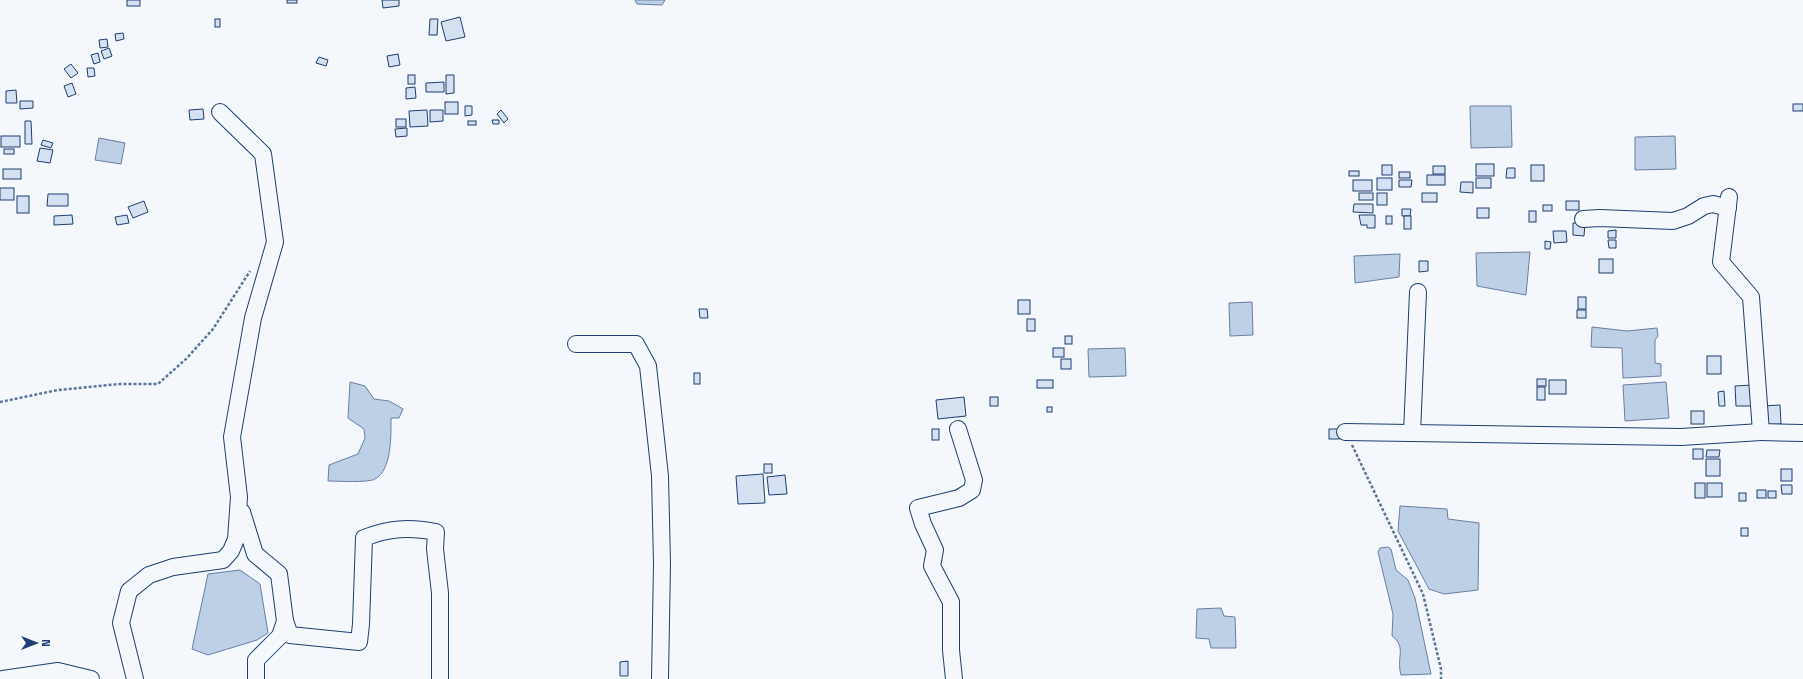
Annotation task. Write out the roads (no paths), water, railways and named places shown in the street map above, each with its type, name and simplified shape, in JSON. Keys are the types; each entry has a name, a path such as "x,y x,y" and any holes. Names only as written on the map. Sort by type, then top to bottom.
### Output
{"street":[{"path":"220,112 263,154 275,242 253,318 232,437 238,497 245,526 255,554 279,574 285,621 290,635 359,642 364,538 382,531 408,528 436,532 440,593 440,679"},
{"path":"1583,219 1600,218 1673,221 1688,216 1704,206 1728,202 1721,262 1751,297 1761,432"},
{"path":"1412,433 1418,292"},
{"path":"576,344 636,344 648,366 660,476 662,563 660,679"},
{"path":"956,678 950,650 950,602 932,566 935,550 923,524 918,508 959,498 972,490 974,480 958,429"},
{"path":"1345,432 1681,437 1761,432 1803,433"},
{"path":"135,679 121,623 129,591 149,575 173,567 223,560 231,551 236,538 238,497"},
{"path":"256,679 256,660 280,636 285,621"},
{"path":"3,679 25,674 58,671 91,679"}],"water":[{"path":"635,0 665,0 662,5 637,4"},
{"path":"1470,106 1511,106 1512,147 1471,148"},
{"path":"1675,136 1676,169 1635,170 1635,137"},
{"path":"99,138 125,143 121,164 95,160"},
{"path":"1530,252 1526,295 1477,286 1476,253"},
{"path":"1400,254 1399,277 1355,283 1354,256"},
{"path":"1252,302 1253,335 1230,336 1229,303"},
{"path":"1592,327 1627,331 1657,328 1658,336 1655,340 1655,363 1661,364 1661,376 1623,378 1622,348 1591,347"},
{"path":"1125,348 1126,376 1089,377 1088,349"},
{"path":"350,382 365,386 374,399 389,401 403,409 399,418 391,418 388,460 381,474 375,479 366,481 328,481 329,465 358,454 365,438 364,429 348,418"},
{"path":"1666,382 1669,418 1625,421 1623,385"},
{"path":"1400,506 1447,509 1448,519 1479,523 1478,590 1444,594 1429,589 1398,531"},
{"path":"1388,547 1391,549 1396,570 1408,580 1415,598 1431,674 1401,675 1400,648 1399,644 1392,636 1393,614 1378,552 1380,548"},
{"path":"240,570 260,584 268,633 257,640 208,655 192,649 208,574"},
{"path":"1221,608 1224,616 1235,617 1236,648 1211,648 1209,639 1196,638 1197,609"}]}
